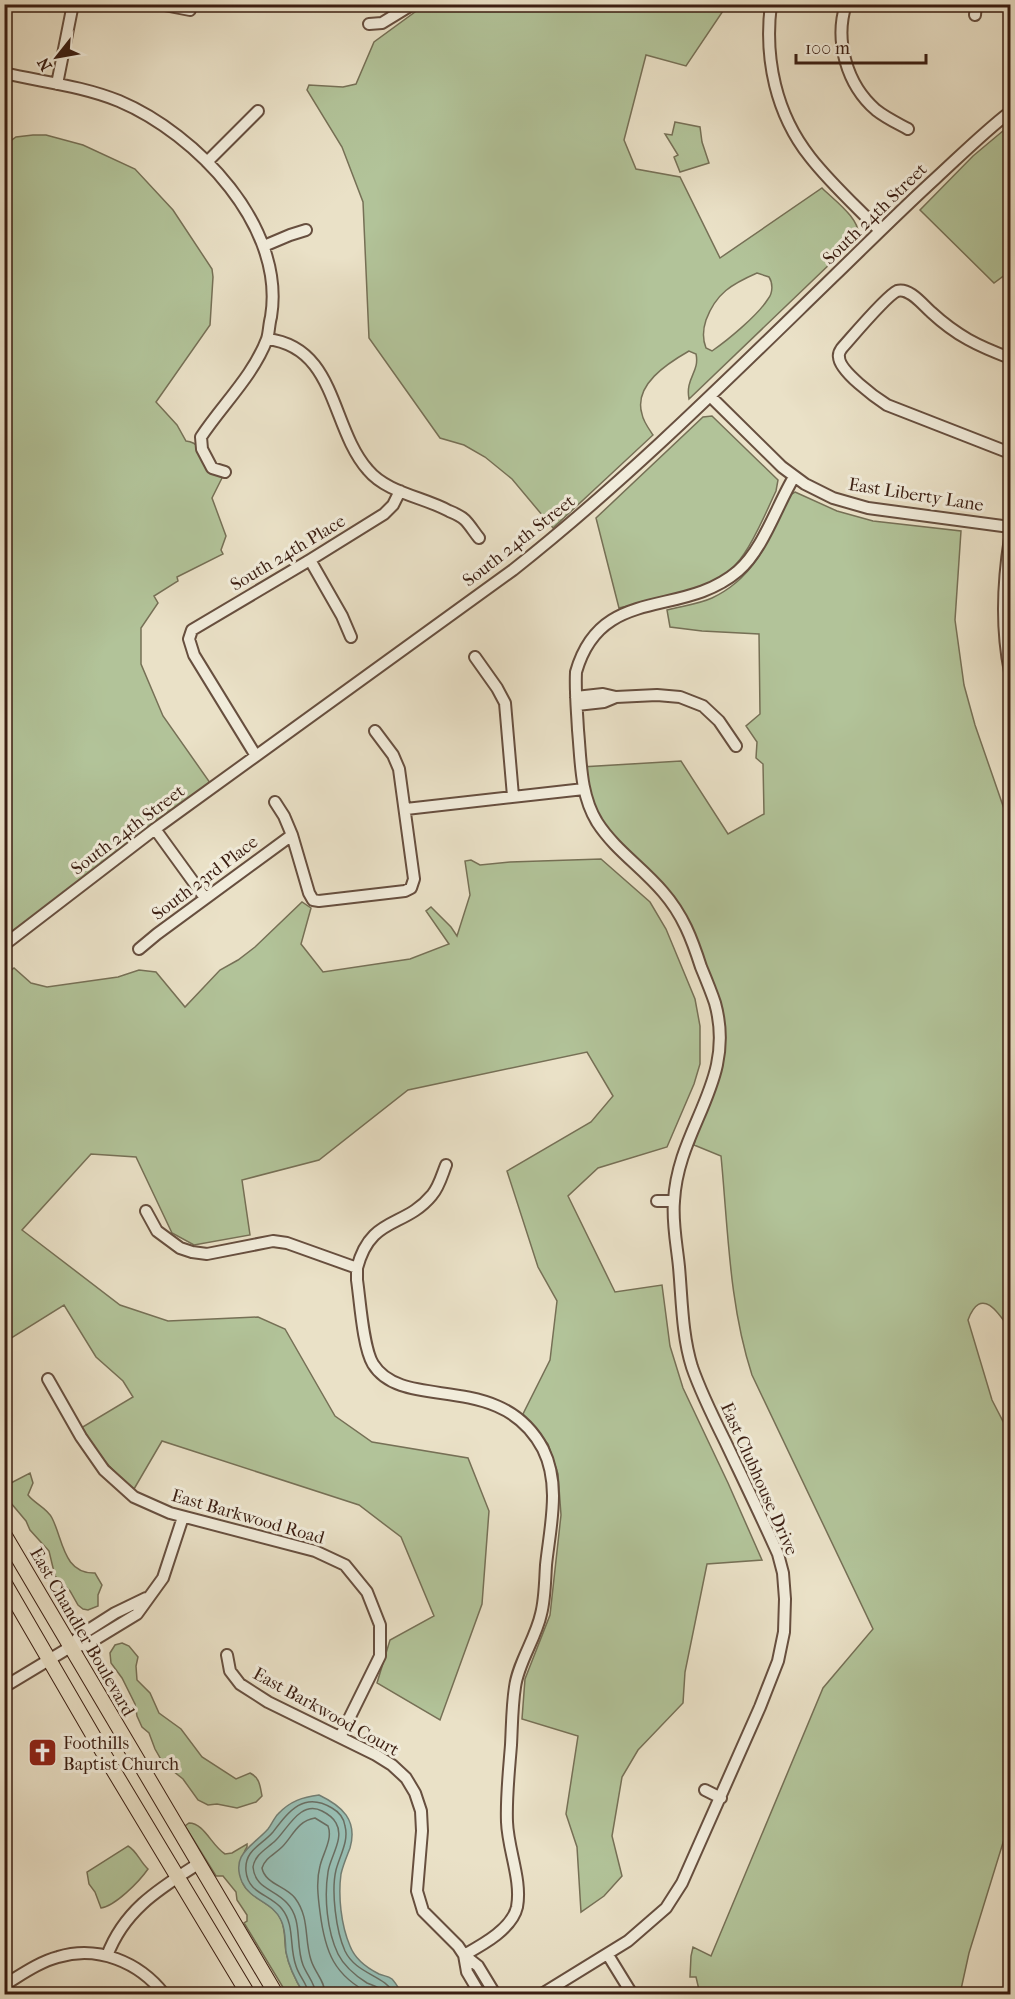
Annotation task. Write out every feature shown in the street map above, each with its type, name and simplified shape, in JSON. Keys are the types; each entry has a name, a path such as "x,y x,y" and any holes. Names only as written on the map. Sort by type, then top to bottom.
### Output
{"main road":[{"name":"East Chandler Boulevard","path":"4,1534 276,1995"},
{"path":"4,1582 248,1995"}],"street":[{"path":"57,84 74,4"},
{"path":"159,4 190,10"},
{"path":"369,24 382,23 413,4"},
{"path":"771,4 768,37 771,64 777,95 789,124 815,164 880,231"},
{"path":"846,4 843,20 843,50 853,81 875,108 908,129"},
{"path":"4,73 97,93 121,102 160,123 207,162 225,182 251,221 264,246 270,265 273,303 267,339 242,383 201,437 202,449 212,468 225,472"},
{"path":"207,162 258,111"},
{"name":"South 24th Street","path":"4,945 155,829 540,549 598,500 710,396 880,231 1011,112"},
{"path":"264,246 306,230"},
{"path":"1011,358 965,340 949,329 913,296 899,290 842,348 838,356 841,365 887,405 1011,453"},
{"path":"267,339 280,340 302,350 308,357 324,378 367,470 380,481 432,502 465,519 479,538"},
{"name":"East Liberty Lane","path":"710,396 771,458 794,477 833,498 858,506 1011,527"},
{"name":"East Clubhouse Drive","path":"542,1995 608,1955 646,1927 666,1908 692,1865 721,1798 778,1661 784,1632 784,1582 778,1554 693,1368 687,1346 683,1315 674,1201 680,1163 687,1142 717,1072 720,1048 715,1004 690,934 679,912 654,882 613,845 596,821 584,789 576,701 576,672 585,649 602,626 621,614 712,588 739,570 764,535 794,477"},
{"name":"South 24th Place","path":"256,756 194,654 189,639 192,630 384,514 393,505 400,491"},
{"path":"1009,546 1004,612 1011,672"},
{"path":"310,560 342,616 351,637"},
{"path":"475,657 497,687 505,703 513,796"},
{"path":"576,701 671,695 703,706 719,721 736,746"},
{"path":"275,802 292,835 313,900 394,892 411,888 414,879 399,769 393,755 375,731"},
{"path":"406,809 584,789"},
{"path":"155,829 205,898"},
{"name":"South 23rd Place","path":"139,949 292,835"},
{"path":"446,1165 432,1195 421,1206 378,1230 367,1242 357,1268 357,1280 372,1364 384,1377 402,1386 491,1402 506,1410 533,1434 551,1468 554,1495 541,1614 515,1684 507,1824 518,1893 516,1910 503,1928 465,1955"},
{"path":"657,1201 674,1201"},
{"path":"146,1211 157,1231 180,1248 192,1252 207,1254 273,1241 294,1245 357,1268"},
{"name":"East Barkwood Road","path":"48,1379 81,1437 114,1481 134,1497 183,1517 315,1551 345,1565 367,1592 380,1624 380,1656 340,1737"},
{"path":"4,1687 72,1646 86,1645 137,1614 163,1578 183,1517"},
{"name":"East Barkwood Court","path":"227,1655 230,1671 240,1684 268,1702 392,1765 406,1778 415,1793 421,1811 422,1831 417,1891 419,1904 429,1918 478,1966 495,1995"},
{"path":"705,1791 721,1798"},
{"path":"107,1956 112,1941 136,1910 152,1894 198,1864"},
{"path":"4,1985 56,1957 88,1953 107,1956 137,1968 156,1984 164,1995"},
{"name":"East Barkwood Court","path":"465,1955 466,1972 480,1995"},
{"path":"608,1955 632,1995"}],"green space":[{"path":"426,4 727,5 686,66 646,55 624,140 636,169 680,177 720,258 822,188 852,217 856,224 858,237 689,399 688,392 696,366 696,354 689,351 654,376 647,384 641,403 642,414 653,435 553,528 512,479 485,457 464,445 440,438 369,338 363,202 342,147 307,90 309,85 343,87 356,84 374,42","holes":["757,273 769,277 772,285 770,297 757,312 712,351 706,348 703,337 705,323 720,296 740,281"]},
{"path":"675,122 700,127 709,163 680,172 674,157 678,155 665,134 672,135"},
{"path":"1010,125 1010,271 994,283 920,210 973,156"},
{"path":"46,135 83,145 135,169 173,210 212,269 210,325 156,402 177,425 186,441 195,444 202,451 212,468 225,472 212,498 226,536 221,550 223,554 177,577 178,581 154,596 158,603 141,628 141,664 163,716 213,787 5,945 5,145 16,137"},
{"path":"712,416 778,480 776,491 761,523 744,554 720,578 688,592 619,608 596,518 703,417"},
{"path":"795,492 837,511 873,521 961,531 955,620 964,685 975,725 1010,826 1010,1330 1001,1316 984,1303 978,1304 968,1320 992,1400 1010,1435 1010,1820 969,1953 960,1994 700,1994 696,1977 690,1977 693,1947 711,1956 823,1688 873,1629 752,1375 744,1348 730,1266 721,1156 694,1145 702,1108 711,1090 719,1027 679,912 596,821 581,767 681,761 728,834 764,814 763,764 756,758 757,742 746,726 760,714 759,634 670,627 667,610 712,598 740,579 760,554 790,495"},
{"path":"601,859 650,902 666,929 695,999 700,1026 700,1064 694,1084 667,1147 598,1168 568,1196 615,1292 662,1285 670,1346 683,1388 762,1560 707,1564 685,1672 683,1703 638,1750 622,1777 612,1836 622,1876 604,1896 581,1912 577,1847 566,1814 578,1736 522,1719 525,1679 550,1615 561,1515 558,1474 548,1444 523,1414 550,1360 557,1301 538,1267 507,1171 591,1122 613,1096 587,1052 408,1090 319,1160 242,1180 250,1235 194,1245 172,1233 136,1157 91,1154 22,1230 120,1305 168,1321 258,1317 285,1329 335,1416 372,1442 468,1458 489,1511 482,1604 440,1720 377,1683 390,1640 434,1616 401,1537 359,1505 162,1441 134,1489 104,1461 81,1428 133,1397 123,1381 96,1357 64,1305 5,1342 5,975 14,968 31,983 47,987 118,977 139,970 156,972 185,1007 220,970 255,947 302,902 311,908 301,944 323,972 410,959 449,944 426,911 431,907 457,936 470,895 465,861 471,860 480,865"},
{"path":"30,1473 33,1483 28,1495 50,1515 70,1562 84,1572 95,1573 102,1585 98,1595 98,1606 88,1610 78,1605 70,1591 55,1576 49,1551 5,1496 5,1479 9,1484"},
{"path":"122,1643 129,1646 138,1657 137,1680 150,1693 159,1713 181,1729 202,1757 236,1779 250,1773 256,1777 262,1796 256,1802 237,1808 217,1804 208,1805 198,1800 183,1779 163,1763 149,1733 142,1727 135,1704 122,1678 111,1663 110,1653 115,1645"},
{"path":"189,1823 204,1831 225,1854 232,1853 247,1844 242,1860 241,1879 244,1886 277,1913 281,1920 289,1963 304,1994 287,1994 244,1923 247,1921 247,1915 237,1900 236,1892 223,1876 216,1876 185,1826"},
{"path":"128,1846 148,1869 120,1898 101,1908 89,1884 87,1872"}],"water":[{"path":"319,1795 341,1809 352,1829 350,1848 341,1874 340,1892 342,1920 350,1946 358,1959 366,1966 392,1979 402,1994 304,1994 289,1963 281,1920 273,1909 251,1893 242,1882 239,1864 245,1851 268,1829 287,1806 302,1798"}],"place":[{"name":"Foothills Baptist Church","path":"42,1753"}]}
